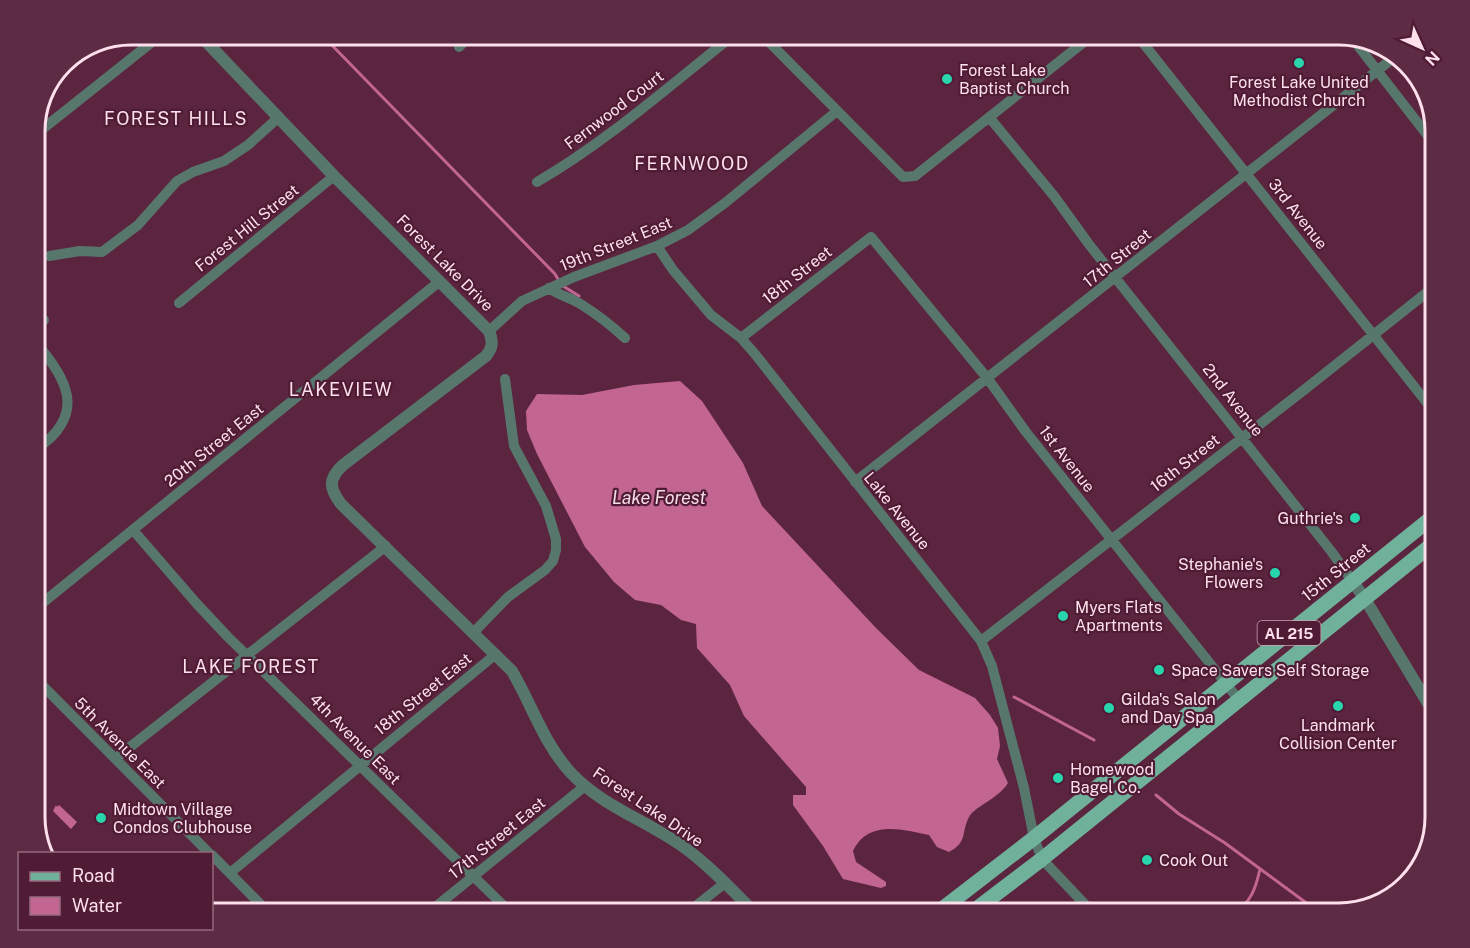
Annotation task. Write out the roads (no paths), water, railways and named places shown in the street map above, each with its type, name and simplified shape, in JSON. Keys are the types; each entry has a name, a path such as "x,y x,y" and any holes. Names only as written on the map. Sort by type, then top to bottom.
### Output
{"main road":[{"name":"15th Street","path":"1034,838 1425,523"},
{"name":"AL 215","path":"985,903 1042,860 1425,550"},
{"name":"AL 215","path":"951,903 1034,838"}],"street":[{"path":"45,127 148,45"},
{"name":"Forest Lake Drive","path":"210,45 334,176 489,331 492,338 492,345 486,356 336,472 332,481 333,493 341,504 512,671 524,691 548,744 570,772 604,801 684,848 744,903"},
{"name":"Fernwood Court","path":"537,182 593,146 721,45"},
{"path":"772,45 903,177 915,176 1080,45"},
{"name":"3rd Avenue","path":"1145,45 1425,400"},
{"path":"1360,48 1425,132"},
{"name":"17th Street","path":"855,482 1390,61"},
{"name":"19th Street East","path":"489,331 522,301 574,277 657,246 698,224 837,111"},
{"path":"49,256 80,251 102,252 138,225 177,181 193,172 224,161 248,145 279,117"},
{"name":"2nd Avenue","path":"989,117 1054,196 1115,278 1353,582 1425,697"},
{"name":"Forest Hill Street","path":"179,303 334,176"},
{"name":"18th Street","path":"741,338 871,237"},
{"name":"1st Avenue","path":"871,237 987,380 1239,700"},
{"name":"Lake Avenue","path":"657,246 673,270 711,315 741,338 981,641 992,666 1024,788 1034,838 1042,860"},
{"name":"20th Street East","path":"45,601 440,281"},
{"path":"549,288 596,314 625,338"},
{"name":"16th Street","path":"981,641 1425,294"},
{"path":"45,354 66,389 66,412 63,424 45,443"},
{"path":"474,632 508,597 545,570 553,561 556,550 556,539 546,506 514,446 505,379"},
{"name":"4th Avenue East","path":"133,530 197,604 500,903"},
{"path":"116,758 386,546"},
{"name":"18th Street East","path":"230,873 496,654"},
{"name":"5th Avenue East","path":"45,688 209,852"},
{"name":"17th Street East","path":"441,903 585,786"},
{"name":"5th Avenue East","path":"213,856 259,903"},
{"path":"1042,860 1083,903"},
{"path":"700,903 725,883"}],"water":[{"name":"Lake Forest","path":"680,381 702,401 743,463 762,506 876,628 919,670 975,698 998,728 1000,746 997,759 1008,783 999,794 972,813 962,840 955,848 949,852 937,847 929,835 897,829 876,831 859,841 853,851 856,862 886,882 886,886 881,888 843,879 823,846 793,805 793,795 806,795 806,787 744,716 730,685 697,648 696,624 681,620 661,605 635,600 614,582 585,547 527,430 526,411 537,394 582,395 634,385"},
{"path":"56,805 57,807 59,805 77,822 71,829 53,811"}],"waterway":[{"path":"332,45 555,274 559,281"},
{"path":"563,286 579,296"},
{"path":"1014,697 1094,740"},
{"path":"1156,795 1179,814 1225,843 1306,903"},
{"path":"1246,903 1254,888 1260,869"}],"place":[{"name":"Forest Lake United Methodist Church","path":"1299,63"},
{"name":"Forest Lake Baptist Church","path":"947,79"},
{"name":"Guthrie's","path":"1355,518"},
{"name":"Stephanie's Flowers","path":"1275,573"},
{"name":"Myers Flats Apartments","path":"1063,616"},
{"name":"Space Savers Self Storage","path":"1159,670"},
{"name":"Landmark Collision Center","path":"1338,706"},
{"name":"Gilda's Salon and Day Spa","path":"1109,708"},
{"name":"Homewood Bagel Co.","path":"1058,778"},
{"name":"Midtown Village Condos Clubhouse","path":"101,818"},
{"name":"Cook Out","path":"1147,860"}],"district":[{"name":"FOREST HILLS","path":"176,118"},
{"name":"FERNWOOD","path":"692,163"},
{"name":"LAKEVIEW","path":"341,389"},
{"name":"LAKE FOREST","path":"251,666"}]}
